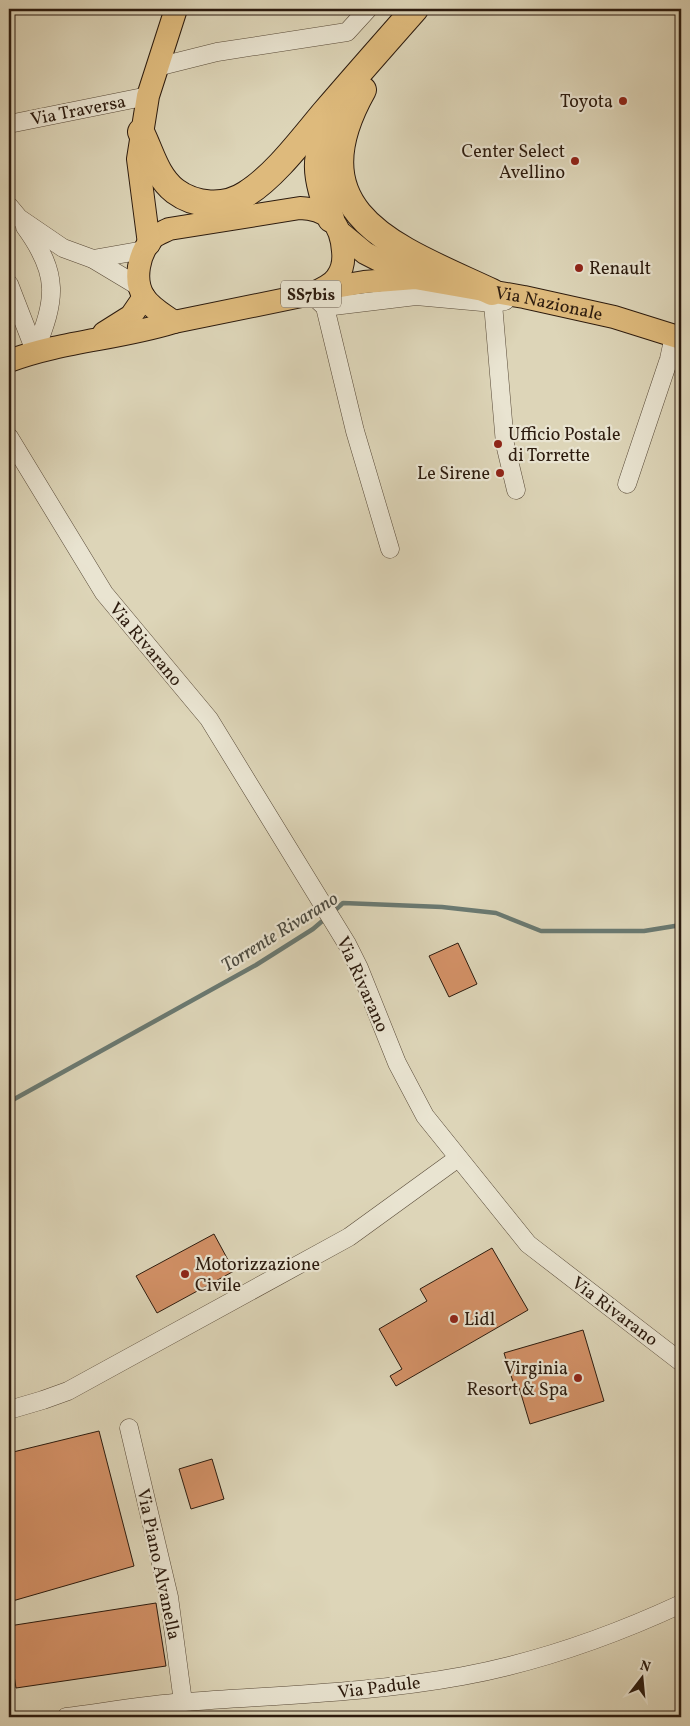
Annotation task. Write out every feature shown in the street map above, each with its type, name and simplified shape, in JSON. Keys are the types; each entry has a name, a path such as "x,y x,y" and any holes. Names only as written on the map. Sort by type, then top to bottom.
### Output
{"highway":[{"path":"141,132 155,165 174,190 185,198 209,204 222,203 246,195 294,150 415,9"},
{"path":"336,226 318,182 318,155 328,128 431,9"},
{"path":"362,90 344,128 339,159 343,184 355,211 366,224 397,246 492,297"},
{"path":"231,220 266,192 294,150"}],"main road":[{"path":"174,322 154,309 141,291 139,265 146,247 138,159 148,96 176,9"},
{"path":"141,132 146,168 160,194 186,212 231,220"},
{"name":"Via Nazionale","path":"146,247 153,238 169,229 300,208 321,211 365,253 415,278 492,297 524,297 614,317 677,337"},
{"name":"SS7bis","path":"320,297 337,278 344,261 336,226"},
{"name":"Via Nazionale","path":"93,340 149,330 174,322 320,297 364,282 415,278"},
{"name":"SS7bis","path":"9,361 35,351 93,340 130,316 141,291"}],"street":[{"path":"157,68 217,52 347,32 368,9"},
{"name":"Via Traversa","path":"9,124 148,96"},
{"path":"14,212 63,248 93,259 141,291"},
{"path":"14,212 38,244 49,271 52,301 35,351"},
{"path":"93,259 146,247"},
{"path":"9,284 35,351"},
{"path":"390,549 355,431 320,297 492,297 505,444 516,490"},
{"path":"627,484 677,337"},
{"name":"Via Rivarano","path":"9,437 104,593 208,719 359,968 397,1064 420,1107 458,1158 528,1244 681,1362"},
{"path":"9,1410 44,1400 68,1390 338,1243 367,1225 458,1158"},
{"name":"Via Piano Alvanella","path":"129,1428 169,1597 183,1702"},
{"name":"Via Padule","path":"66,1717 164,1711 183,1702 368,1689 464,1676 543,1655 634,1626 681,1604"}],"building":[{"path":"458,943 477,984 449,997 429,956"},
{"name":"Motorizzazione Civile","path":"214,1234 234,1271 157,1313 136,1276"},
{"name":"Lidl","path":"492,1248 528,1310 396,1386 390,1376 402,1369 379,1329 427,1301 420,1289"},
{"name":"Virginia Resort & Spa","path":"583,1330 604,1401 530,1424 518,1384 514,1385 504,1353"},
{"path":"99,1431 134,1566 9,1602 9,1453"},
{"path":"212,1459 224,1499 191,1509 179,1469"},
{"path":"156,1603 166,1666 16,1688 9,1644 9,1626"}],"waterway":[{"name":"Torrente Rivarano","path":"333,912 343,903 442,907 496,913 541,931 644,931 681,925"},
{"name":"Torrente Rivarano","path":"9,1102 256,965 313,929 327,917"}],"place":[{"name":"Toyota","path":"623,101"},
{"name":"Center Select Avellino","path":"575,161"},
{"name":"Renault","path":"579,268"},
{"name":"Ufficio Postale di Torrette","path":"498,444"},
{"name":"Le Sirene","path":"500,473"},
{"name":"Motorizzazione Civile","path":"185,1274"},
{"name":"Lidl","path":"454,1319"},
{"name":"Virginia Resort & Spa","path":"578,1378"}]}
